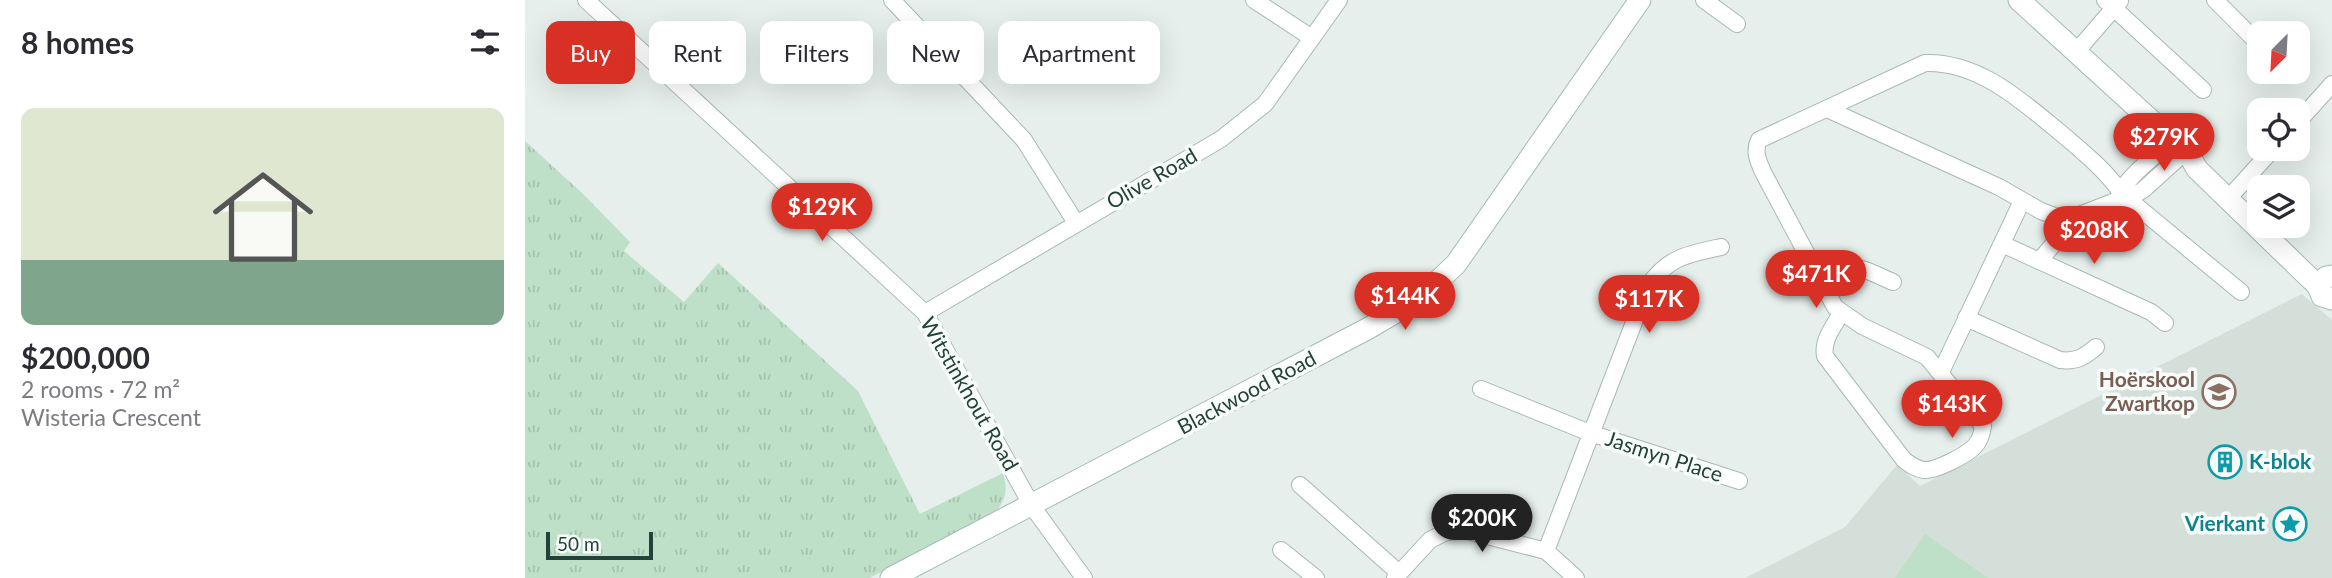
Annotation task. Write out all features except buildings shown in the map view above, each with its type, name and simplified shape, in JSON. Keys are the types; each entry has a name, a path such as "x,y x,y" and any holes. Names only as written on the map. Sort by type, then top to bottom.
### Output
{"street":[{"name":"Witstinkhout Road","path":"586,0 925,313 1033,506 1084,578"},
{"path":"892,0 1024,141 1076,223"},
{"path":"1254,0 1313,38"},
{"name":"Olive Road","path":"925,313 1221,139 1248,119 1265,104 1339,0"},
{"name":"Blackwood Road","path":"891,578 1033,506 1367,329 1420,298 1456,264 1640,0"},
{"path":"1704,0 1737,24"},
{"path":"2019,0 2182,149 2197,169 2328,289"},
{"path":"2215,0 2247,31"},
{"path":"2075,52 2113,3 2203,90"},
{"path":"1842,312 1827,338 1823,349 1825,356 1904,460 1923,470 1932,470 1963,456 1975,446 1982,435 1983,426 1927,357 1862,326 1835,307 1764,174 1756,146 1759,140 1926,63 1942,62 1979,75 2017,96 2095,162 2122,196 2241,292"},
{"path":"2310,109 2332,84"},
{"path":"1827,109 1999,187 2057,217 2070,218 2122,196 2182,149"},
{"path":"2182,149 2199,159 2247,202"},
{"path":"2235,191 2262,161"},
{"path":"1941,372 2022,201"},
{"path":"2039,261 2058,239 2070,218"},
{"path":"2283,238 2328,289"},
{"path":"2001,244 2151,312 2165,323"},
{"path":"1546,551 1648,286 1663,267 1678,258 1721,247"},
{"path":"1822,282 1839,271 1857,267 1893,282"},
{"path":"1966,318 2060,360 2072,362 2083,358 2096,347"},
{"name":"Jasmyn Place","path":"1481,389 1590,433 1739,481"},
{"path":"1300,485 1397,576 1430,540 1464,530 1546,551 1576,578"},
{"path":"1281,550 1316,578"}],"shaded area":[{"name":"Hoërskool Zwartkop","path":"2302,294 2332,320 2332,578 1745,578 1845,527 1897,465 1920,486"}],"green space":[{"path":"525,141 630,242 624,251 684,302 718,263 858,391 920,514 1003,473 1005,492 998,509 869,578 525,578"},
{"path":"1925,534 1988,578 1895,578"}],"place":[{"name":"Hoërskool Zwartkop","path":"2219,392"},
{"name":"K-blok","path":"2225,462"},
{"name":"Vierkant","path":"2290,524"}]}
